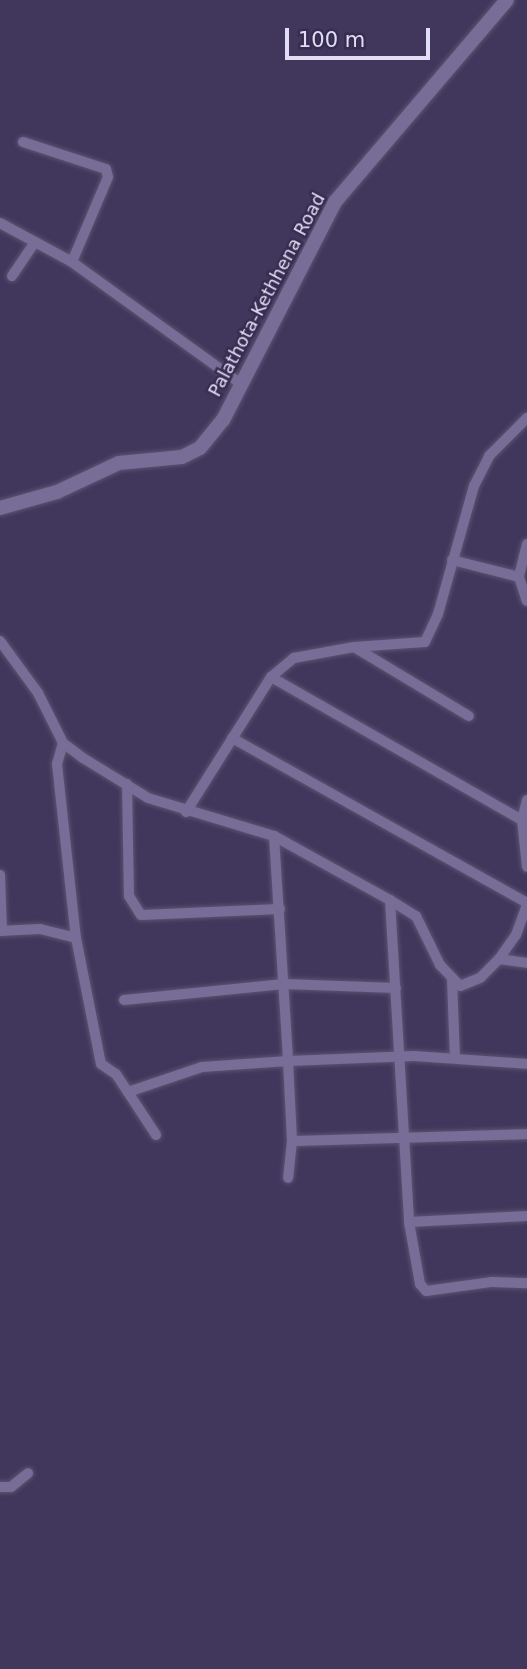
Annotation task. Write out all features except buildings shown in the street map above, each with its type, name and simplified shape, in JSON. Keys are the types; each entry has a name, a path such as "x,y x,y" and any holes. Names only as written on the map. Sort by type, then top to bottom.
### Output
{"street":[{"name":"Palathota-Kethhena Road","path":"1,506 57,492 119,464 182,457 200,448 223,420 335,202 507,0"},
{"path":"23,142 106,169 108,177 72,262"},
{"path":"0,223 72,262 240,383"},
{"path":"12,276 35,242"},
{"path":"186,812 271,677 294,658 354,647 425,642 474,486 489,456 527,418"},
{"path":"527,544 519,577 527,601"},
{"path":"452,560 519,577"},
{"path":"0,641 38,693 63,743 127,784 186,812 274,836 416,916 440,965 452,981 455,1058"},
{"path":"354,647 469,716"},
{"path":"271,677 522,820"},
{"path":"232,738 527,903 516,935 499,959 468,985 452,981"},
{"path":"63,743 57,764 76,938 101,1063 116,1074 156,1135"},
{"path":"127,784 129,896 141,915 279,909"},
{"path":"526,863 522,820 527,800"},
{"path":"274,836 292,1141 288,1178"},
{"path":"0,875 1,931 40,929 76,938"},
{"path":"390,900 402,1137 415,1270 426,1291 492,1282 527,1283"},
{"path":"499,959 527,963"},
{"path":"124,1000 284,984 396,988"},
{"path":"128,1092 202,1067 398,1057 527,1064"},
{"path":"292,1141 527,1134"},
{"path":"409,1222 527,1216"},
{"path":"0,1487 11,1487 28,1473"}]}
